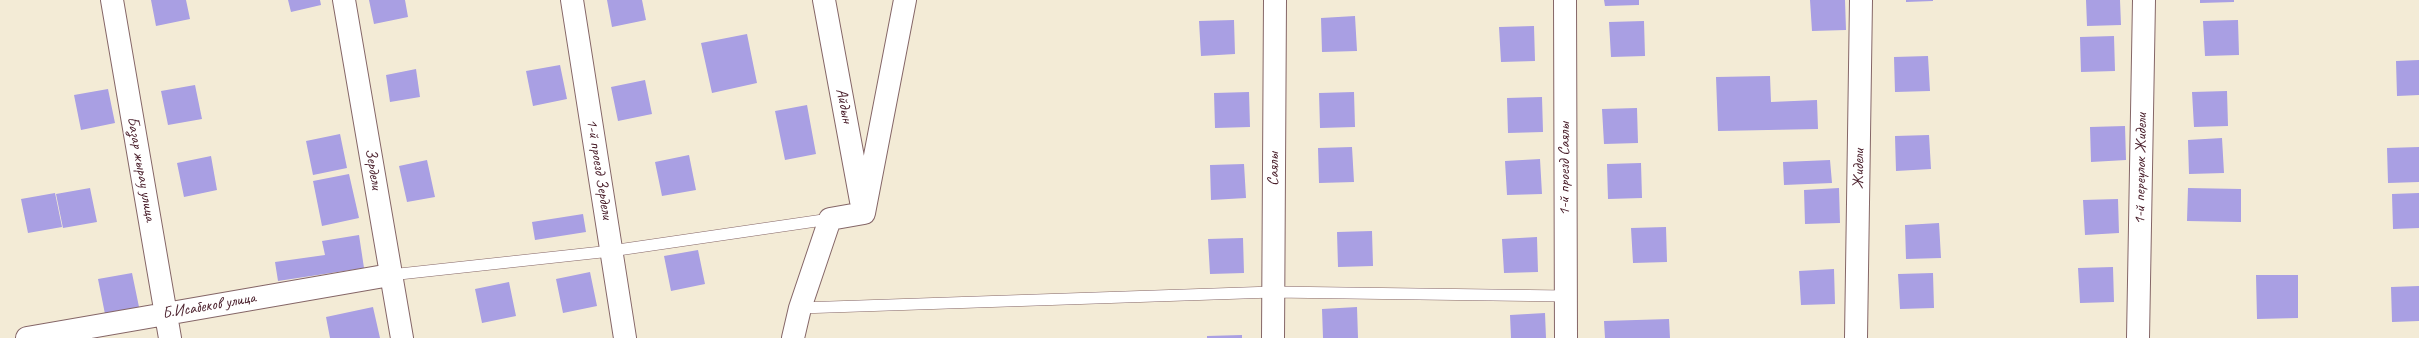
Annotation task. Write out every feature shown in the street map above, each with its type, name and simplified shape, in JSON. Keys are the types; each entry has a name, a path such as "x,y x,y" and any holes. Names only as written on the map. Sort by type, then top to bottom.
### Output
{"street":[{"name":"Базар жырау улица","path":"112,0 170,338"},
{"name":"Зердели","path":"344,0 402,338"},
{"name":"1-й проезд Зердели","path":"572,0 625,338"},
{"name":"Айдын","path":"824,0 864,213"},
{"path":"793,338 800,308 830,219 864,213 905,0"},
{"name":"Саялы","path":"1273,338 1275,0"},
{"name":"1-й проезд Саялы","path":"1565,0 1566,338"},
{"name":"Жидели","path":"1856,338 1861,0"},
{"name":"1-й переулок Жидели","path":"2138,338 2144,0"},
{"name":"Б.Исабеков улица","path":"27,338 390,275"}],"lane":[{"path":"390,275 611,251 830,219"},
{"path":"800,308 1273,292 1565,296"}],"building":[{"path":"151,0 186,0 190,19 156,26"},
{"path":"288,0 320,0 321,5 291,12"},
{"path":"369,0 405,0 408,17 374,24"},
{"path":"607,0 642,0 646,20 612,27"},
{"path":"1604,0 1639,0 1639,5 1605,6"},
{"path":"1810,0 1845,0 1846,30 1812,31"},
{"path":"1906,0 1933,0 1933,1 1906,2"},
{"path":"2086,0 2120,0 2121,25 2087,26"},
{"path":"2200,0 2234,0 2234,2 2200,3"},
{"path":"1355,16 1357,51 1322,52 1321,18"},
{"path":"1234,20 1235,54 1201,56 1199,21"},
{"path":"2238,20 2239,55 2205,56 2203,21"},
{"path":"1644,21 1645,56 1611,57 1609,22"},
{"path":"1534,26 1535,61 1501,62 1499,27"},
{"path":"747,34 757,83 712,93 701,43"},
{"path":"2114,36 2115,71 2081,72 2080,37"},
{"path":"1928,56 1930,91 1895,92 1894,57"},
{"path":"2419,60 2419,95 2397,96 2396,61"},
{"path":"560,65 567,99 533,106 526,71"},
{"path":"416,69 420,97 390,102 386,75"},
{"path":"1770,76 1771,102 1817,100 1818,129 1718,131 1716,77"},
{"path":"645,80 652,114 618,121 611,87"},
{"path":"195,85 202,119 168,125 161,91"},
{"path":"108,89 115,123 81,130 74,95"},
{"path":"2227,91 2228,126 2194,127 2192,92"},
{"path":"1249,92 1250,127 1215,128 1214,93"},
{"path":"1354,92 1355,127 1320,128 1319,93"},
{"path":"1542,97 1543,132 1508,133 1507,98"},
{"path":"807,105 816,154 785,160 775,111"},
{"path":"1637,108 1638,143 1604,144 1602,109"},
{"path":"2125,126 2126,160 2091,162 2090,127"},
{"path":"340,134 347,168 313,175 306,141"},
{"path":"1929,135 1931,169 1896,171 1895,136"},
{"path":"2222,138 2224,173 2189,174 2188,140"},
{"path":"1352,147 1354,182 1319,183 1318,148"},
{"path":"2419,147 2419,182 2388,183 2387,148"},
{"path":"689,155 696,190 662,196 655,162"},
{"path":"211,156 217,190 184,197 177,163"},
{"path":"1540,159 1542,194 1507,195 1505,161"},
{"path":"427,160 435,197 407,202 399,166"},
{"path":"1830,160 1832,183 1784,185 1783,162"},
{"path":"1641,163 1642,198 1608,199 1607,164"},
{"path":"1244,164 1246,198 1211,200 1210,165"},
{"path":"349,174 359,218 322,226 313,181"},
{"path":"90,188 97,222 63,228 56,194"},
{"path":"1839,188 1840,223 1805,224 1804,190"},
{"path":"2188,188 2241,189 2241,222 2187,221"},
{"path":"55,193 62,227 28,233 21,199"},
{"path":"2419,193 2419,228 2393,229 2392,194"},
{"path":"2118,199 2119,233 2085,235 2083,200"},
{"path":"583,214 586,232 535,240 532,222"},
{"path":"1939,223 1941,258 1906,259 1905,225"},
{"path":"1666,227 1667,262 1633,263 1631,228"},
{"path":"1372,231 1373,266 1338,267 1337,232"},
{"path":"359,235 364,268 278,281 275,262 325,255 322,241"},
{"path":"1537,237 1538,272 1504,273 1502,239"},
{"path":"1243,238 1244,273 1210,274 1208,239"},
{"path":"698,250 705,284 671,291 664,256"},
{"path":"2113,267 2114,302 2080,303 2078,268"},
{"path":"1834,269 1835,304 1801,305 1799,271"},
{"path":"590,272 597,306 563,313 556,279"},
{"path":"132,273 139,307 105,314 98,279"},
{"path":"1933,273 1934,308 1900,309 1898,274"},
{"path":"2256,275 2298,275 2298,318 2257,319"},
{"path":"509,282 516,316 482,323 475,289"},
{"path":"2419,286 2419,321 2392,322 2391,287"},
{"path":"373,307 380,338 330,338 326,317"},
{"path":"1357,307 1358,338 1323,338 1322,309"},
{"path":"1545,313 1546,338 1511,338 1510,315"},
{"path":"1669,319 1670,338 1605,338 1604,321"},
{"path":"1242,335 1242,338 1207,338 1207,336"}]}
